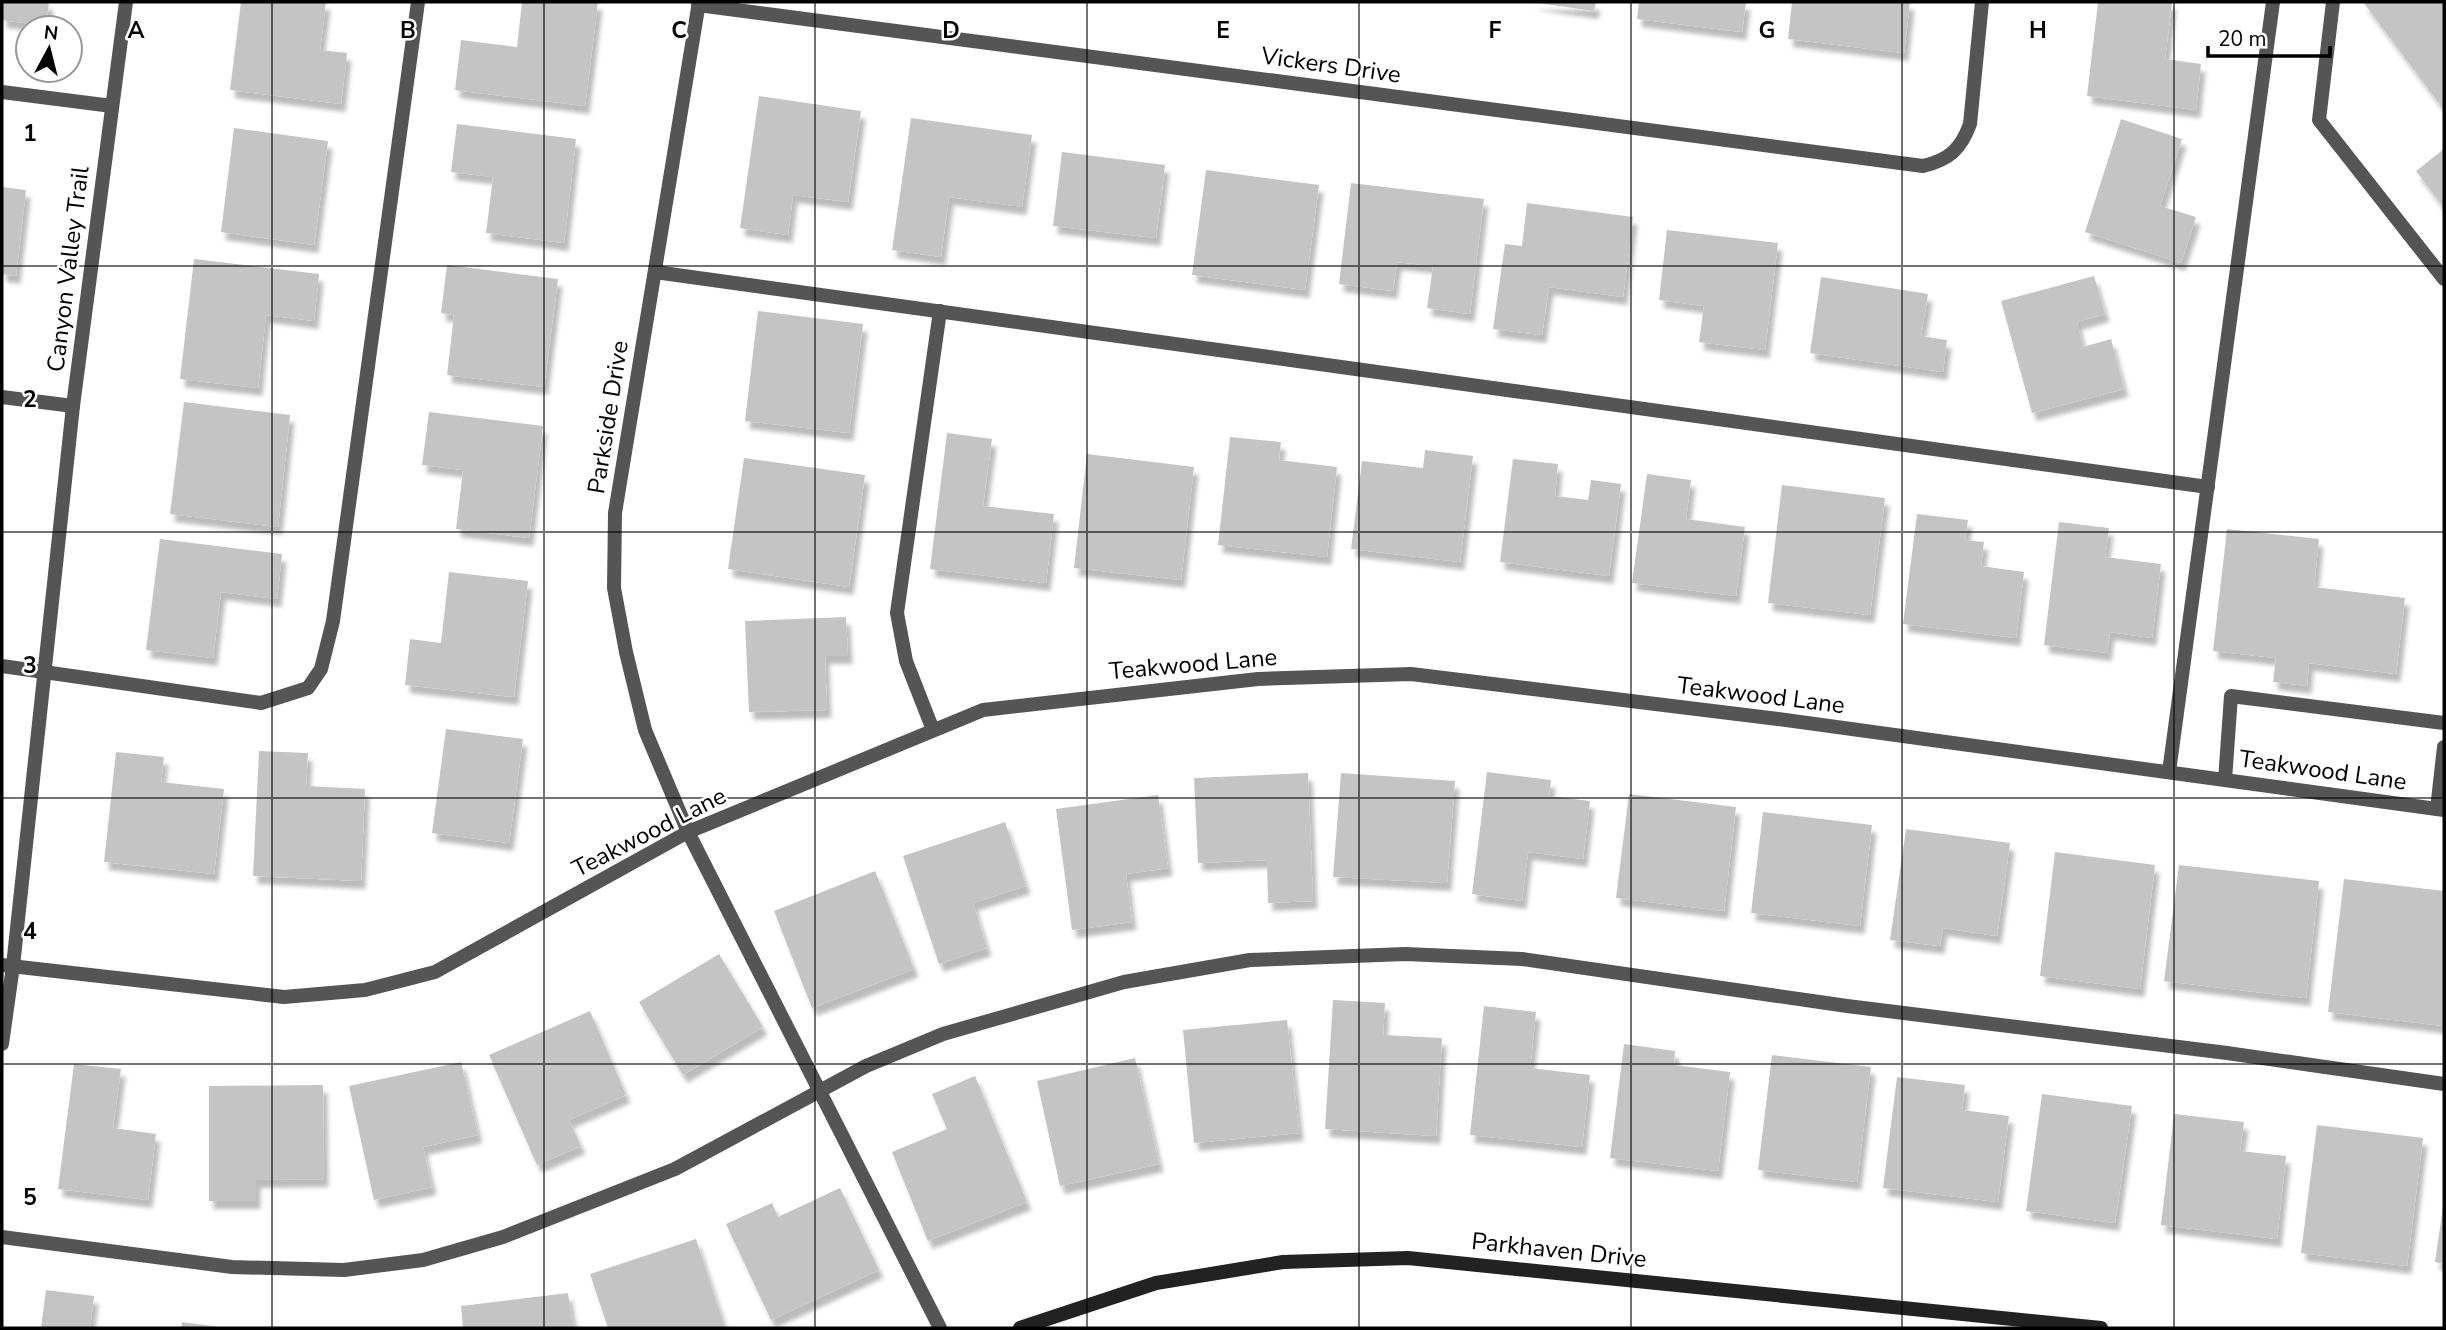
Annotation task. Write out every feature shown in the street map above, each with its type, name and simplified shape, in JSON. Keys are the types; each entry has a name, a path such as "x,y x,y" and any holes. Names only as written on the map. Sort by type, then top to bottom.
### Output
{"street":[{"name":"Canyon Valley Trail","path":"2,1044 8,966 45,671 73,406 126,2"},
{"path":"2,666 261,703 308,688 320,669 333,621 418,2"},
{"name":"Vickers Drive","path":"699,3 1923,166 1939,162 1954,153 1964,140 1970,124 1982,2"},
{"path":"2169,772 2273,2"},
{"path":"2333,2 2319,120 2444,279"},
{"name":"Parkside Drive","path":"699,3 615,513 614,588 645,730 688,832 940,1328"},
{"path":"2,92 112,106"},
{"path":"655,272 2208,487"},
{"path":"933,730 906,661 897,613 940,311"},
{"path":"2,397 73,406"},
{"name":"Teakwood Lane","path":"8,966 284,997 365,990 435,972 688,832 982,710 1258,679 1411,674 1777,719 2441,809"},
{"path":"2225,780 2231,696 2444,723"},
{"path":"2441,809 2444,747"},
{"path":"2,1237 232,1267 344,1270 423,1260 503,1237 675,1169 866,1066 943,1034 1125,982 1250,960 1405,954 1522,959 1847,1006 2227,1053 2444,1084"},
{"name":"Parkhaven Drive","path":"1020,1328 1156,1283 1283,1262 1408,1258 2101,1328"}],"building":[{"path":"2,2 49,2 48,14 14,14 14,22 2,20"},
{"path":"241,2 326,2 320,50 347,53 341,104 230,90"},
{"path":"522,2 598,2 585,106 455,90 461,40 517,47"},
{"path":"1531,2 1596,2 1594,11"},
{"path":"1639,2 1746,2 1742,32 1637,19"},
{"path":"1792,2 1910,2 1904,53 1788,39"},
{"path":"2098,2 2172,2 2165,59 2201,64 2196,110 2087,96"},
{"path":"2363,2 2444,2 2444,110"},
{"path":"759,96 861,111 848,202 793,195 788,235 740,228"},
{"path":"911,118 1032,135 1022,207 949,197 941,257 892,250"},
{"path":"2121,119 2182,139 2160,206 2196,217 2181,263 2085,232"},
{"path":"457,124 576,139 564,243 486,233 493,177 451,172"},
{"path":"234,128 328,141 314,245 221,232"},
{"path":"2444,149 2444,208 2416,171"},
{"path":"1062,152 1165,165 1156,238 1053,226"},
{"path":"1206,170 1319,185 1305,290 1192,275"},
{"path":"1351,183 1484,199 1470,314 1427,308 1433,266 1397,262 1393,291 1339,284"},
{"path":"2,187 26,190 16,276 2,274"},
{"path":"1527,203 1633,217 1623,297 1549,287 1542,335 1493,329 1505,244 1522,246"},
{"path":"1667,230 1778,243 1765,350 1699,342 1704,306 1659,300"},
{"path":"194,259 319,274 314,321 266,315 258,388 180,379"},
{"path":"447,265 558,279 544,387 447,375 454,315 441,313"},
{"path":"2094,276 2105,314 2077,322 2083,347 2111,339 2124,389 2032,413 2001,301"},
{"path":"1821,277 1928,294 1921,336 1947,340 1943,372 1810,353"},
{"path":"758,311 863,324 849,433 745,421"},
{"path":"184,402 290,415 278,527 170,514"},
{"path":"429,412 543,426 529,538 456,529 463,470 422,465"},
{"path":"947,433 992,439 983,506 1054,514 1046,583 930,569"},
{"path":"1230,437 1281,442 1279,460 1337,467 1327,557 1218,545"},
{"path":"1425,450 1473,456 1460,562 1351,549 1362,461 1423,468"},
{"path":"1087,454 1194,467 1181,580 1074,568"},
{"path":"744,458 865,475 849,587 728,569"},
{"path":"1513,459 1558,464 1555,496 1588,500 1591,480 1621,484 1609,576 1500,562"},
{"path":"1647,474 1691,480 1686,519 1745,527 1736,596 1632,583"},
{"path":"1782,485 1885,498 1870,615 1768,603"},
{"path":"1917,514 1968,520 1965,540 1984,542 1981,566 2024,572 2016,638 1903,624"},
{"path":"2059,522 2109,528 2105,557 2161,564 2152,638 2110,632 2107,653 2044,645"},
{"path":"2227,529 2319,539 2314,587 2405,598 2396,674 2309,663 2307,686 2273,682 2276,658 2213,651"},
{"path":"160,539 282,554 277,599 221,592 213,658 146,650"},
{"path":"449,572 528,581 514,697 405,685 410,639 441,643"},
{"path":"846,617 848,656 825,656 827,710 749,712 745,621"},
{"path":"446,729 523,739 509,843 432,833"},
{"path":"259,751 308,753 306,786 365,789 361,881 253,876"},
{"path":"116,752 164,757 161,782 224,789 214,874 104,862"},
{"path":"1487,772 1551,780 1549,796 1590,801 1583,859 1528,852 1522,901 1472,894"},
{"path":"1308,773 1313,901 1268,903 1267,860 1198,863 1194,778"},
{"path":"1341,773 1455,781 1447,883 1333,877"},
{"path":"1629,794 1736,807 1724,911 1616,898"},
{"path":"1158,795 1168,868 1126,874 1132,922 1072,930 1056,809"},
{"path":"1763,812 1872,825 1860,926 1751,913"},
{"path":"1005,822 1026,886 973,903 987,948 939,964 903,856"},
{"path":"1906,829 2010,843 1997,936 1943,928 1940,946 1890,940"},
{"path":"2055,852 2155,865 2140,989 2040,976"},
{"path":"2179,865 2319,881 2306,998 2164,981"},
{"path":"875,871 914,969 812,1008 774,911"},
{"path":"2344,879 2444,891 2444,1026 2328,1012"},
{"path":"719,954 763,1027 683,1075 639,1002"},
{"path":"1333,1000 1385,1003 1383,1035 1442,1038 1436,1136 1325,1129"},
{"path":"1484,1006 1536,1012 1530,1068 1590,1075 1582,1147 1470,1135"},
{"path":"590,1011 626,1095 569,1120 581,1146 537,1165 489,1055"},
{"path":"1287,1020 1299,1133 1194,1143 1183,1030"},
{"path":"1624,1044 1675,1051 1674,1065 1730,1072 1718,1171 1610,1158"},
{"path":"1772,1055 1871,1067 1857,1182 1758,1170"},
{"path":"1135,1058 1159,1164 1060,1186 1037,1081"},
{"path":"461,1062 478,1135 423,1147 432,1187 374,1200 349,1086"},
{"path":"74,1064 121,1069 113,1128 156,1134 148,1200 58,1189"},
{"path":"975,1076 1027,1202 928,1241 892,1152 947,1129 932,1094"},
{"path":"1897,1077 1965,1085 1962,1110 2009,1116 1998,1202 1883,1188"},
{"path":"323,1085 324,1179 256,1180 256,1201 209,1201 209,1086"},
{"path":"2042,1094 2132,1106 2115,1223 2026,1211"},
{"path":"2174,1114 2244,1122 2240,1151 2286,1156 2277,1239 2161,1225"},
{"path":"2317,1125 2423,1138 2407,1266 2301,1253"},
{"path":"840,1188 879,1270 771,1320 726,1224 772,1203 778,1217"},
{"path":"2444,1207 2444,1264 2435,1262"},
{"path":"696,1239 725,1328 608,1328 590,1274"},
{"path":"46,1290 94,1296 90,1328 41,1328"},
{"path":"568,1293 573,1328 463,1328 461,1306"},
{"path":"182,1322 220,1327 220,1328 181,1328"}]}
